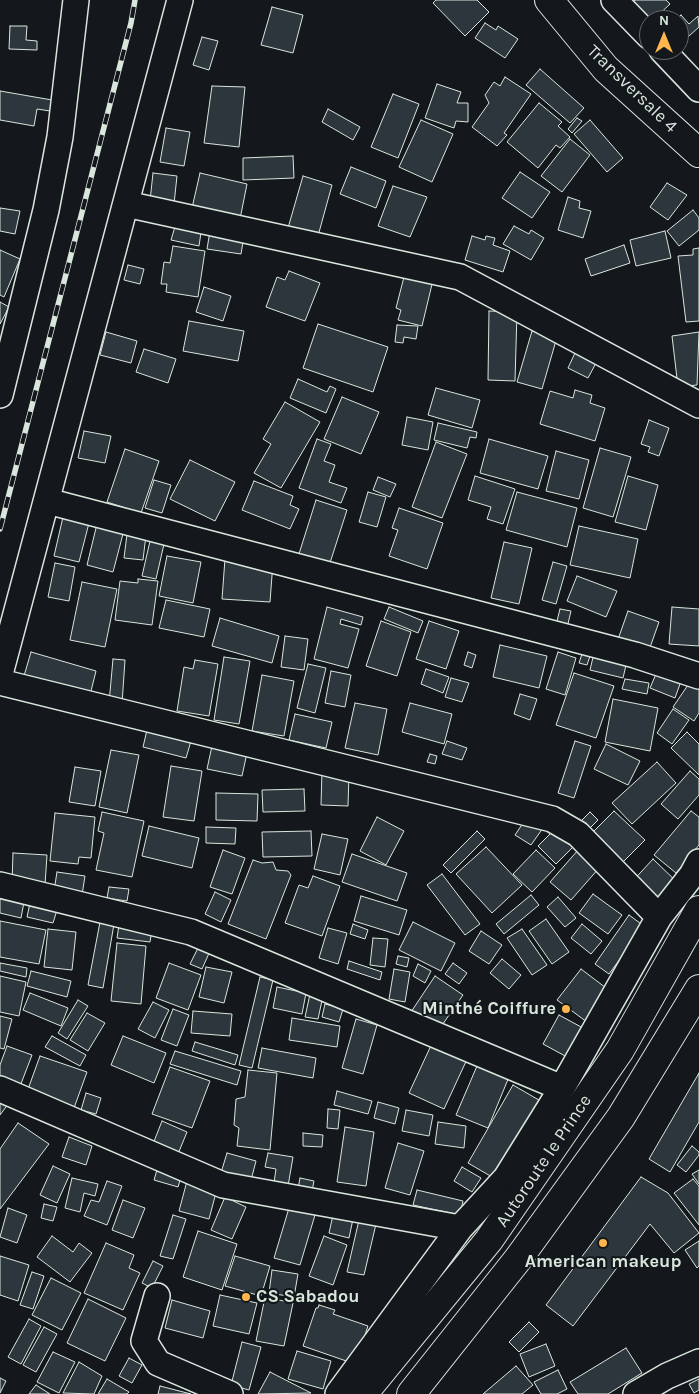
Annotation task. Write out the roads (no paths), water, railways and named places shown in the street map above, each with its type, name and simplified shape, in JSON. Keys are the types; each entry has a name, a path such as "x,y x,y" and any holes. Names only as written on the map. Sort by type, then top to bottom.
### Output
{"main road":[{"name":"Transversale 4","path":"549,0 606,69 699,153"},
{"name":"Autoroute le Prince","path":"364,1394 489,1240 620,1050 699,910"},
{"name":"Autoroute le Prince","path":"411,1394 518,1260 621,1117 699,989"}],"street":[{"path":"1,391 46,210 60,137 76,0"},
{"path":"0,674 180,0"},
{"path":"614,0 639,26"},
{"path":"671,60 699,89"},
{"path":"126,204 460,277 699,405"},
{"path":"47,502 635,654 699,676"},
{"path":"0,682 552,819 578,834 659,917"},
{"path":"338,1394 460,1228 506,1178 562,1088 659,917 692,875 699,862"},
{"path":"0,885 191,932 562,1088"},
{"path":"0,1089 223,1185 460,1228"},
{"path":"157,1296 144,1341 158,1363 230,1394"},
{"path":"636,1394 667,1376 699,1362"}],"railway":[{"path":"0,529 131,23 135,0"}],"place":[{"name":"Minthé Coiffure","path":"566,1009"},
{"name":"American makeup","path":"603,1243"},
{"name":"CS Sabadou","path":"246,1297"}]}
